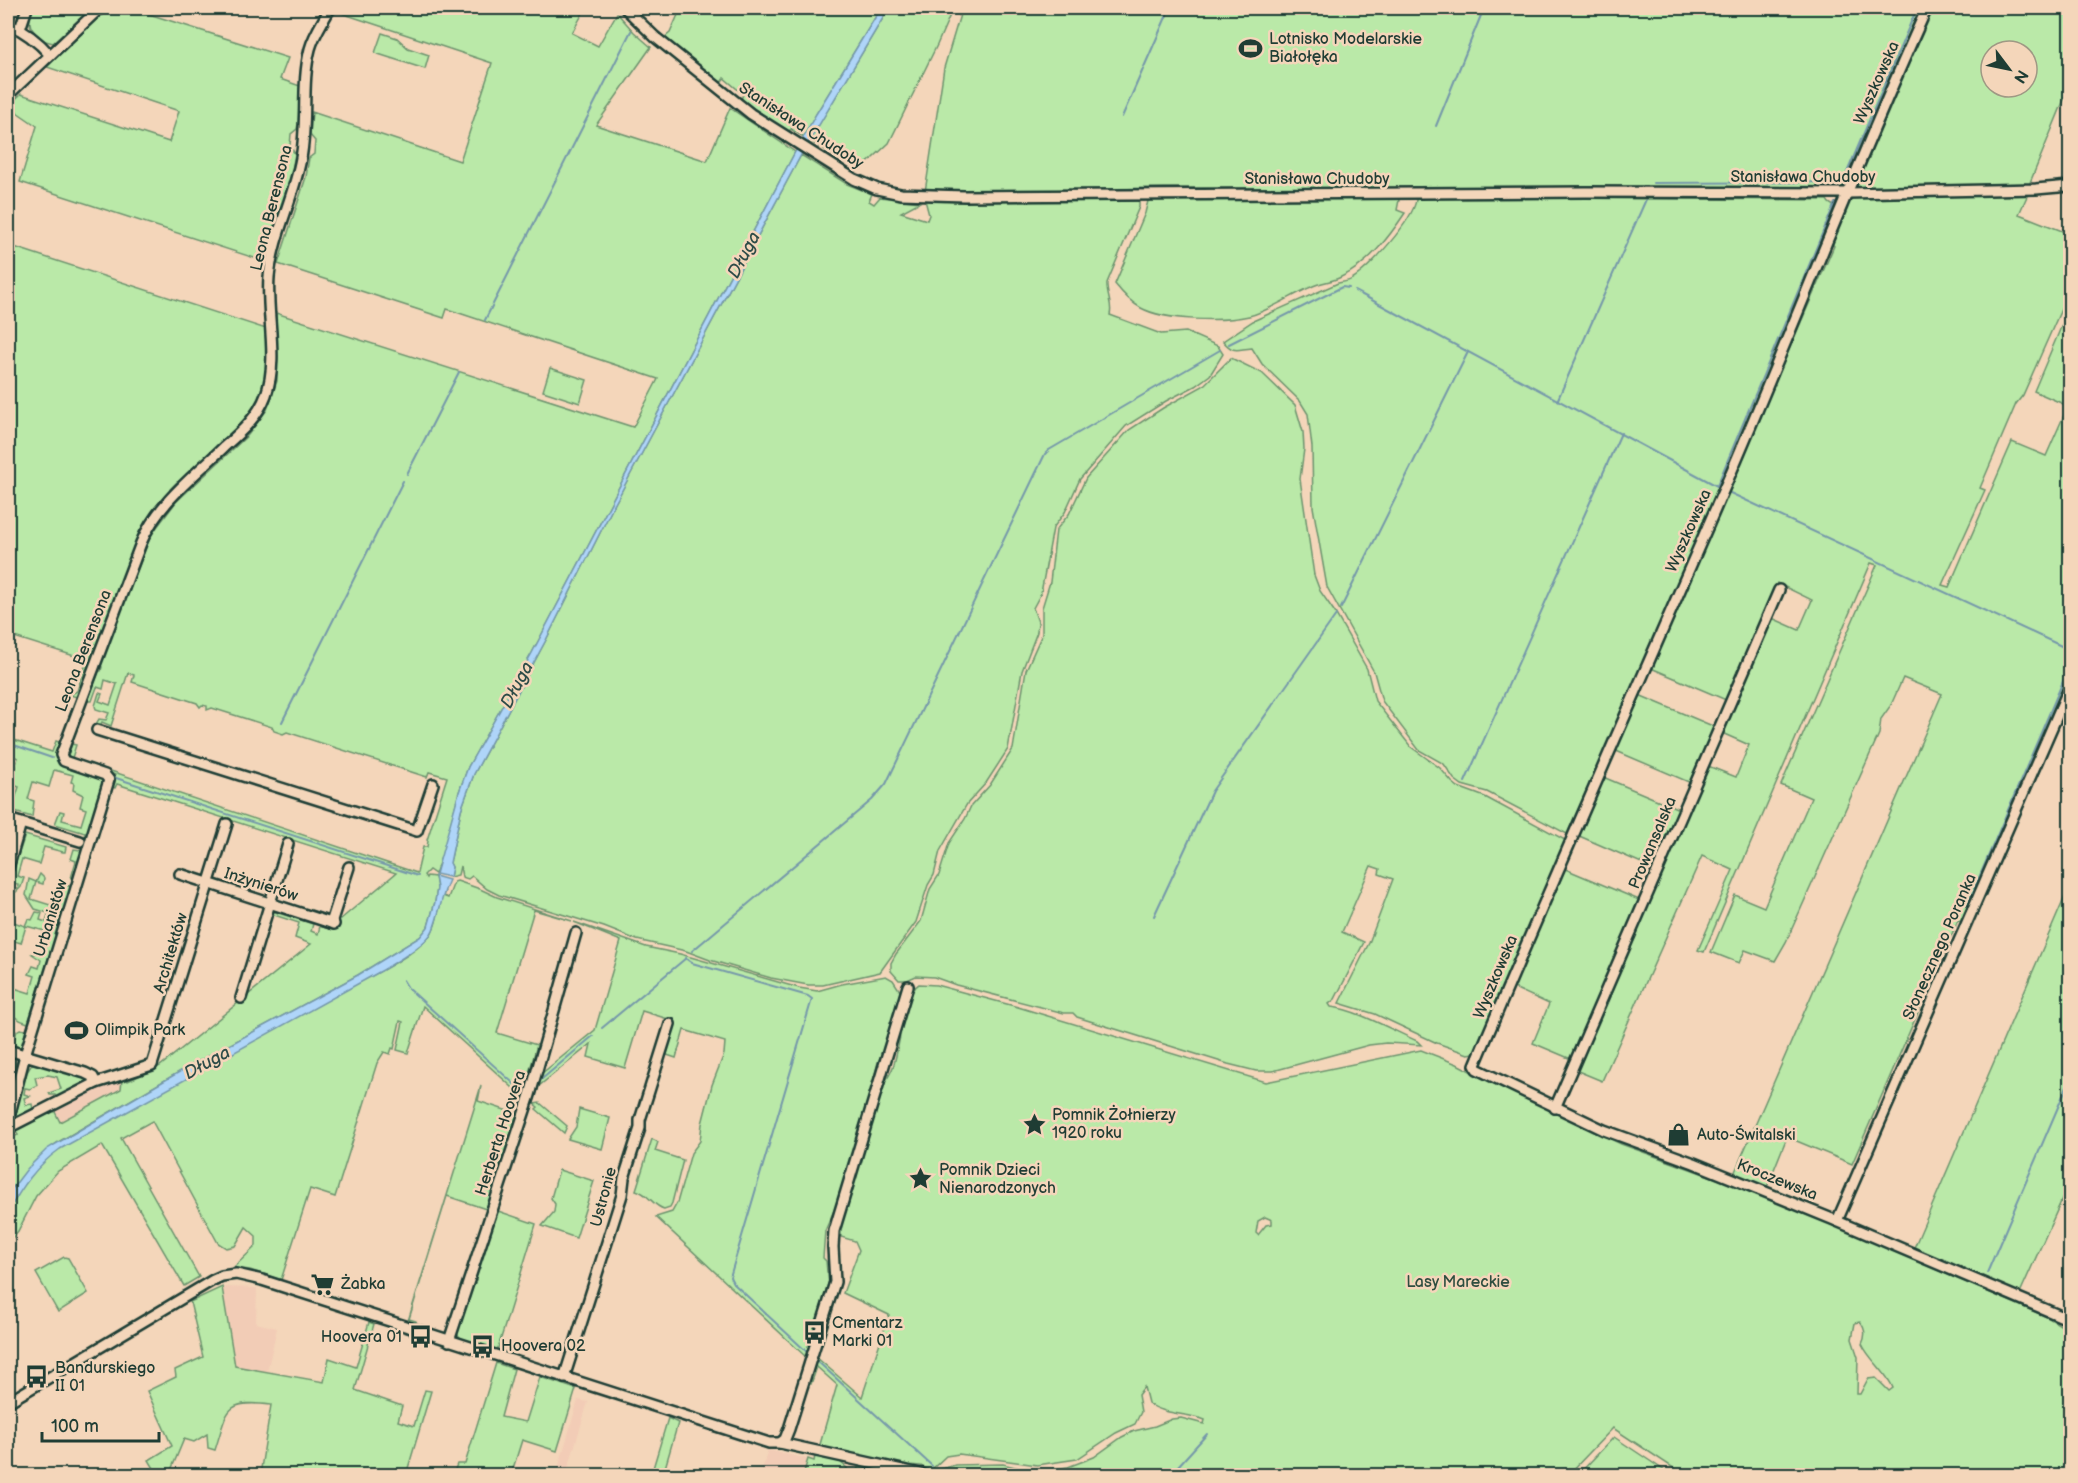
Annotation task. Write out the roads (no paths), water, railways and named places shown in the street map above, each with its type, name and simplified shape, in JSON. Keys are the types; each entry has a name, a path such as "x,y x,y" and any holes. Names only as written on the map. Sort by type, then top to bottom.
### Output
{"street":[{"path":"20,29 27,8"},
{"path":"8,95 100,8"},
{"name":"Leona Berensona","path":"61,755 143,536 171,498 247,426 267,393 271,365 269,293 272,258 301,159 306,73 310,47 330,8"},
{"name":"Stanisława Chudoby","path":"625,8 647,30 728,96 819,158 862,183 888,192 917,196 1586,192 1847,193 2036,189 2070,186"},
{"name":"Wyszkowska","path":"1474,1065 1569,841 1727,481 1865,147 1927,8"},
{"path":"8,24 37,41 50,55"},
{"name":"Prowansalska","path":"1555,1108 1779,590"},
{"name":"Słonecznego Poranka","path":"1837,1221 2070,686"},
{"path":"97,729 417,831 433,784"},
{"name":"Urbanistów","path":"8,1120 25,1055 109,780 105,775 64,761 61,755"},
{"path":"8,819 80,841"},
{"path":"8,868 21,823"},
{"name":"Architektów","path":"8,1128 96,1083 148,1068 155,1059 227,824"},
{"path":"241,998 288,844"},
{"name":"Inżynierów","path":"180,874 333,923 349,867"},
{"name":"Herberta Hoovera","path":"449,1341 530,1095 576,933"},
{"path":"780,1443 785,1439 789,1429 836,1282 834,1231 908,986"},
{"name":"Ustronie","path":"564,1378 622,1195 624,1178 640,1128 640,1120 670,1024"},
{"path":"8,1050 85,1073 93,1077 96,1083"},
{"name":"Kroczewska","path":"1474,1065 1477,1069 1604,1130 1694,1163 1837,1221 2070,1320"},
{"path":"8,1402 189,1292 227,1275 240,1275 262,1280 750,1437 925,1475"}],"water":[{"name":"Długa","path":"881,8 889,8 801,155 474,774 461,810 450,863 452,867 450,877 436,874 468,767 532,653 795,152"},
{"name":"Długa","path":"435,876 449,880 433,930 418,947 381,971 60,1149 30,1178 8,1212 8,1196 11,1190 27,1169 47,1149 181,1071 358,975 420,937 428,927 435,902 437,888"}],"waterway":[{"path":"641,13 644,8"},
{"path":"1122,117 1170,8"},
{"path":"1436,126 1484,8"},
{"path":"1653,183 1843,182 1917,8"},
{"path":"485,320 631,31"},
{"path":"1558,399 1647,197"},
{"path":"1717,486 1835,203"},
{"path":"1229,344 1342,287 1349,288"},
{"path":"1355,291 1719,487"},
{"path":"692,951 872,800 886,784 1045,454 1220,350"},
{"path":"1341,608 1468,352"},
{"path":"407,474 459,372"},
{"path":"1465,782 1621,433"},
{"path":"282,722 403,481"},
{"path":"1728,492 2070,650"},
{"path":"1154,916 1212,791 1336,615"},
{"path":"1967,906 2070,665"},
{"path":"8,743 52,758"},
{"path":"116,778 418,876"},
{"path":"685,958 692,963 812,999 730,1277 733,1283 807,1352"},
{"path":"602,1028 686,958"},
{"path":"403,980 408,988 522,1091 529,1089"},
{"path":"536,1084 593,1036"},
{"path":"1987,1273 2070,1079"},
{"path":"816,1360 932,1466"},
{"path":"1169,1476 1207,1434"},
{"path":"940,1473 943,1476"}],"place":[{"name":"Lotnisko Modelarskie Białołęka","path":"1251,48"},
{"name":"Olimpik Park","path":"77,1030"},
{"name":"Pomnik Żołnierzy 1920 roku","path":"1034,1124"},
{"name":"Auto-Świtalski","path":"1679,1135"},
{"name":"Pomnik Dzieci Nienarodzonych","path":"921,1179"},
{"name":"Żabka","path":"323,1284"},
{"name":"Cmentarz Marki 01","path":"814,1332"},
{"name":"Hoovera 01","path":"420,1337"},
{"name":"Hoovera 02","path":"483,1346"},
{"name":"Bandurskiego II 01","path":"37,1377"}],"park label":[{"name":"Lasy Mareckie","path":"1458,1282"}]}
